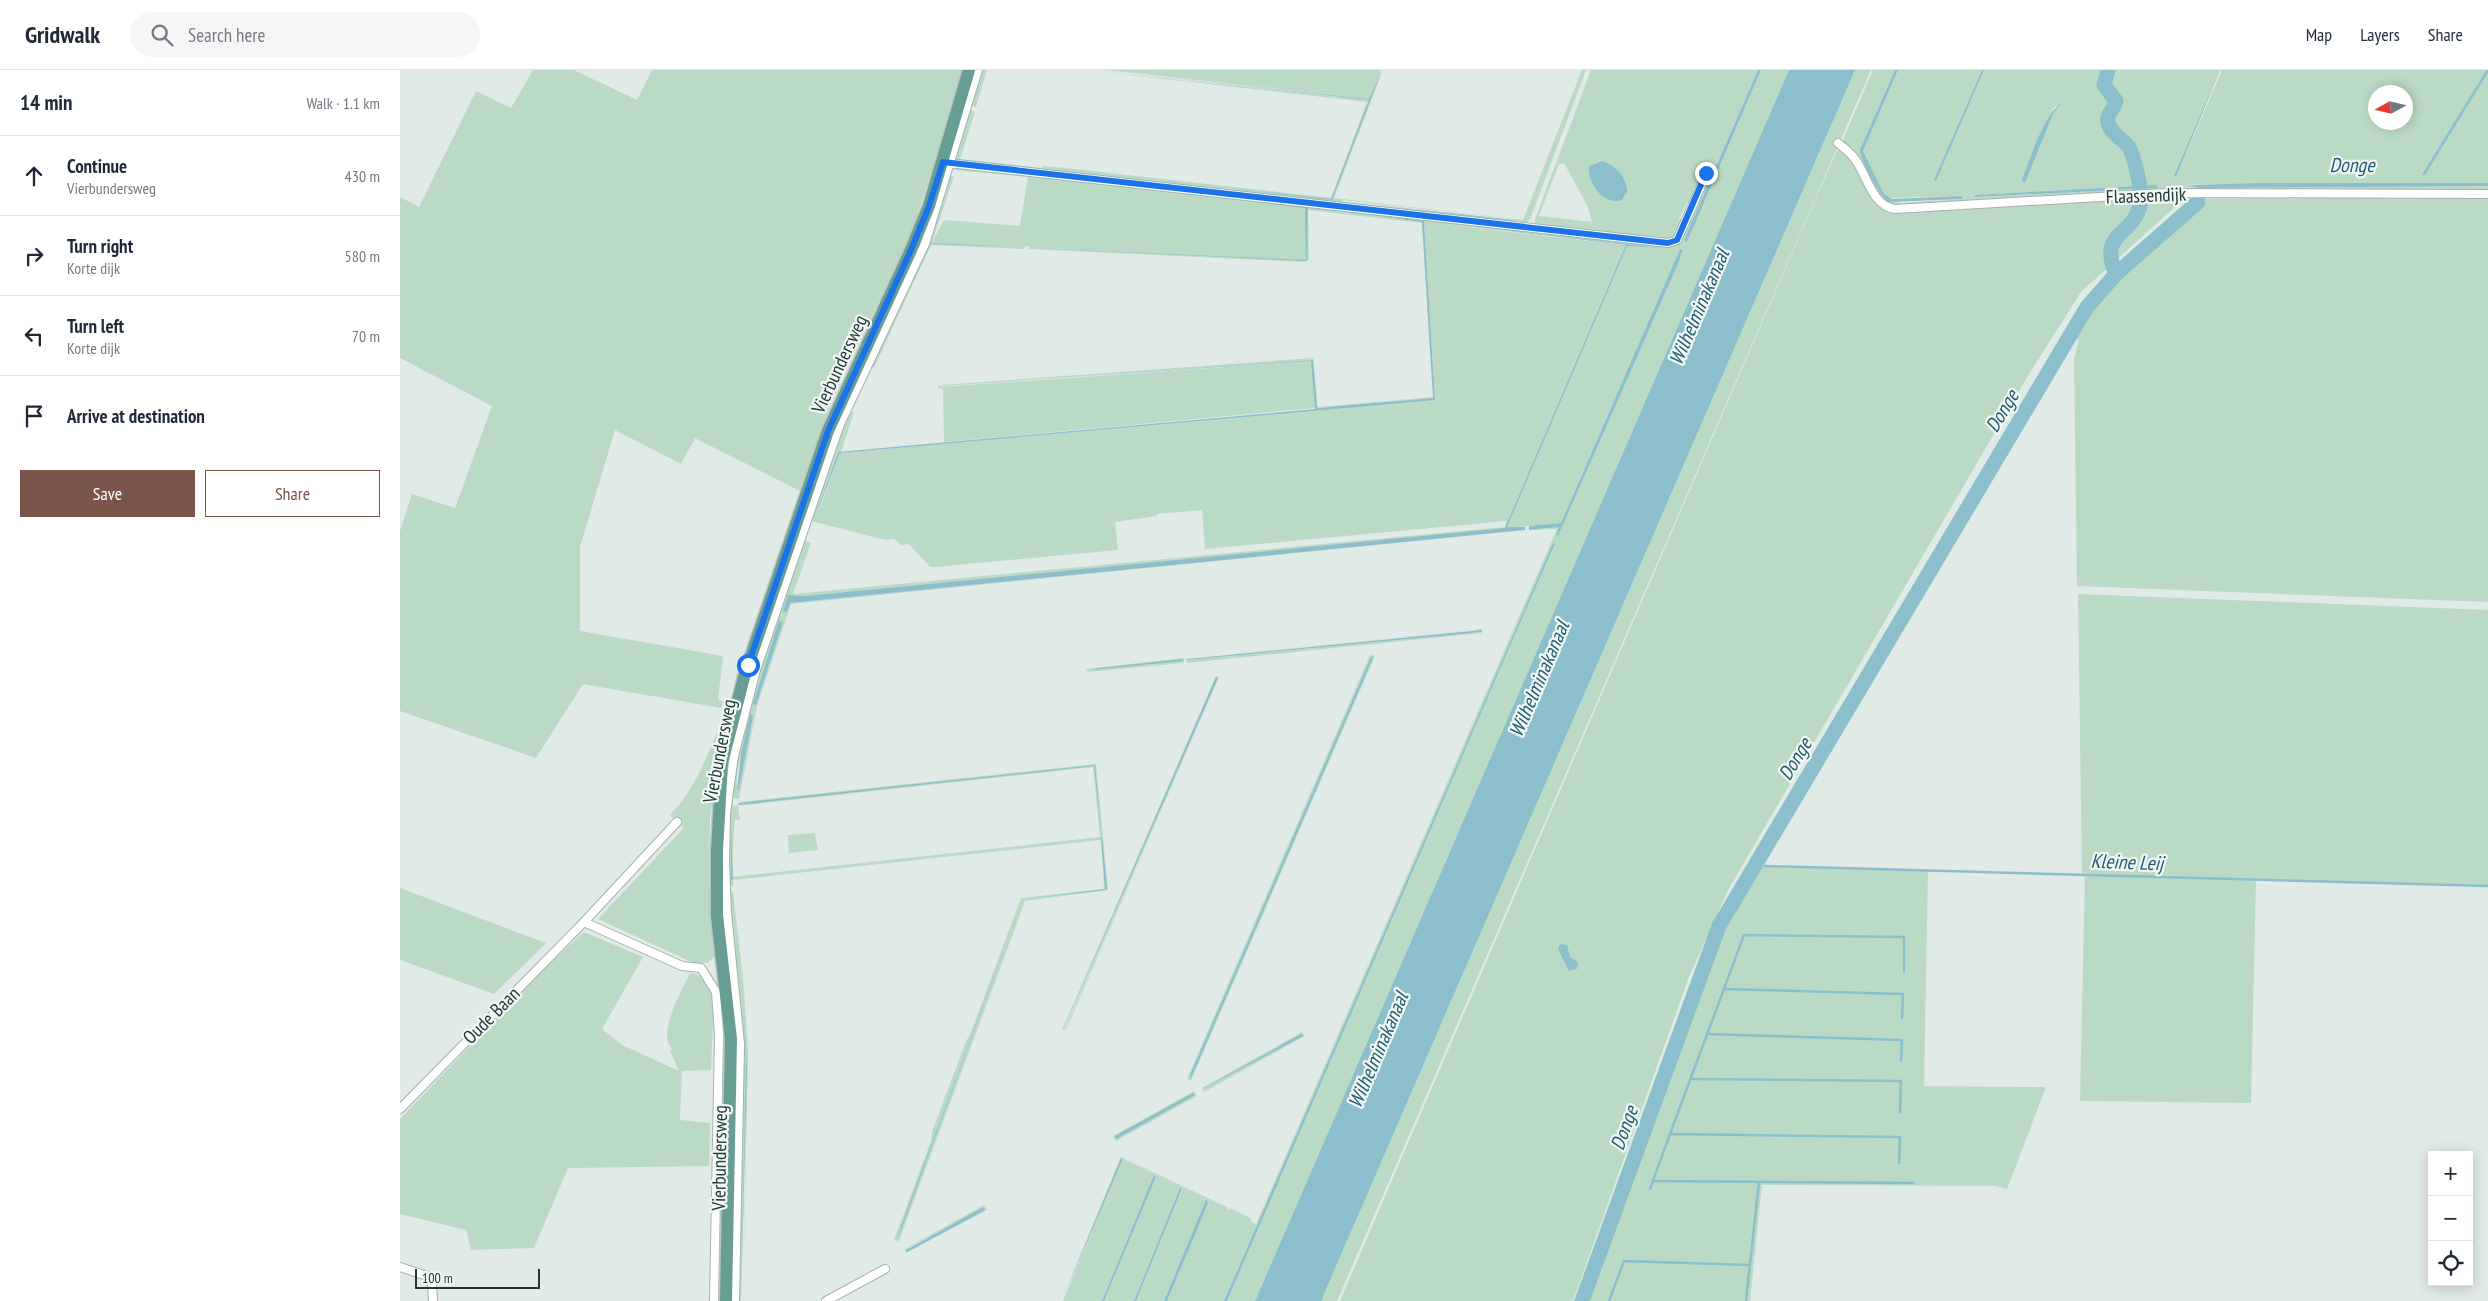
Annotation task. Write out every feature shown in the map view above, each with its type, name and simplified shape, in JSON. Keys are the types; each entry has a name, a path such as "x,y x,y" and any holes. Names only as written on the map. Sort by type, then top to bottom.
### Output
{"main road":[{"name":"Vierbundersweg","path":"726,1301 732,1039 717,916 717,851 722,762 744,677 828,431 911,250 947,163 969,70"}],"street":[{"name":"Vierbundersweg","path":"735,1301 740,1044 727,913 725,863 726,814 734,756 756,670 840,424 925,244 947,163 978,70"},
{"name":"Flaassendijk","path":"1838,143 1856,160 1876,198 1884,205 1895,209 2165,193 2488,194"},
{"path":"947,163 1070,175 1668,243 1677,240 1706,173"},
{"name":"Oude Baan","path":"400,1109 584,922 677,822"},
{"name":"Vierbundersweg","path":"584,922 682,966 697,966 704,970 706,978 716,992 719,1035 714,1301"},
{"path":"400,1268 430,1277 433,1301"},
{"path":"826,1301 885,1269"}],"green space":[{"path":"533,70 574,70 637,100 652,70 964,70 913,229 831,403 800,491 695,438 681,464 615,430 580,547 580,631 723,656 718,700 723,702 721,708 583,684 536,758 400,711 400,531 412,494 455,508 492,406 400,358 400,197 419,207 476,91 511,108"},
{"path":"981,70 987,70 976,107 971,105"},
{"path":"1086,70 1369,100 1360,125 1370,99 1107,70 1381,70 1377,82 1383,70 1334,198 1523,220 1582,70 1586,70 1530,219 1525,225 954,162 969,110 975,112 960,159 1041,168 1042,166 1065,168 1331,198 1367,102","holes":["1343,200 1514,220 1342,202"]},
{"path":"1591,70 1758,70 1684,240 1707,196 1761,70 1789,70 1255,1301 1227,1301 1555,544 1553,543 1224,1301 1167,1301 1208,1202 1206,1201 1164,1301 1136,1301 1182,1190 1180,1189 1134,1301 1104,1301 1156,1177 1154,1176 1102,1301 1063,1301 1123,1159 1225,1208 1122,1158 1061,1301 1121,1157 1227,1207 1228,1211 1230,1208 1252,1219 1251,1222 1256,1224 1557,529 1529,530 1559,527 1556,535 1558,536 1683,250 1680,249 1561,523 805,596 789,595 787,612 790,603 1525,530 791,604 757,706 739,799 733,798 732,805 738,806 753,803 739,802 1096,764 1108,890 1025,901 899,1241 894,1240 931,1141 933,1129 1021,898 1104,889 1101,840 733,880 733,886 727,886 732,796 743,728 760,664 803,540 811,543 793,594 1505,527 1506,521 1205,549 1202,510 1157,514 1157,516 1115,522 1118,550 930,567 909,544 901,545 894,539 885,540 811,521 810,519 848,412 854,412 841,452 837,453 816,519 840,453 1435,399 1424,221 1319,208 1422,222 1432,387 1422,223 1308,210 1309,259 1305,262 1029,249 1029,246 1025,246 1024,249 931,245 874,368 870,363 930,236 949,177 954,176 932,242 944,220 1020,226 1028,177 956,170 957,166 1674,245 1691,204 1687,202 1679,219 1683,221 1678,234 1670,241 1535,227 1535,219","holes":["1597,162 1615,168 1624,179 1626,185 1624,198 1612,200 1600,194 1592,182 1589,169","1564,163 1588,207 1592,222 1539,216 1559,164","1435,223 1661,248 1627,246 1623,254 1626,245 1623,245","779,621 783,622 756,704 753,704","750,715 753,716 739,789 737,790 737,773","1093,767 1100,837 732,877 734,826 735,820 740,820 738,806","1019,908 898,1239 901,1226"]},
{"path":"1855,70 1871,70 1337,1301 1321,1301"},
{"path":"1873,70 1895,70 1860,152 1883,197 1901,203 1962,199 1962,196 1889,198 1884,194 1863,151 1898,70 1982,70 1936,180 1984,70 2220,70 2176,177 2222,70 2488,70 2488,183 2190,184 2200,188 2488,186 2488,192 2233,193 1909,207 1887,205 1841,144","holes":["2060,106 2053,114 2024,182 2054,107","2156,185 2158,188 1975,197 1975,195"]},
{"path":"1840,148 1848,153 1884,207 2188,195 2081,292 2029,374 1728,890 1689,977 1573,1301 1340,1301 1812,207"},
{"path":"2488,197 2488,602 2077,586 2074,359 2079,340 2068,330 2103,281 2195,199"},
{"path":"1313,358 1318,407 1433,397 1317,408 1312,360 942,386 939,387 1312,361 1315,408 944,442 943,389 938,388 938,386"},
{"path":"2078,594 2488,610 2488,886 2256,879 2251,1103 2080,1101 2085,875 2082,875"},
{"path":"1482,629 1482,632 1482,633 1187,663 1186,659","holes":["1475,630 1482,632 1187,660"]},
{"path":"1370,655 1375,656 1191,1081 1187,1079","holes":["1371,658 1373,658 1190,1078"]},
{"path":"1184,658 1184,661 1184,663 1088,672 1086,669","holes":["1182,659 1184,661 1088,669"]},
{"path":"1216,676 1219,677 1066,1030 1062,1030","holes":["1218,678 1065,1029 1075,1003"]},
{"path":"727,710 710,816 709,876 715,956 707,963 694,963 598,919 684,828 670,815 689,791 709,752"},
{"path":"815,833 818,850 789,853 788,835"},
{"path":"1758,866 1928,870 1924,1086 2046,1087 2007,1189 1996,1186 1762,1185 1750,1301 1585,1301 1704,969 1732,905"},
{"path":"400,888 546,943 494,994 400,960"},
{"path":"733,891 744,990 748,1054 743,1301 747,1060 741,1301 738,1301 740,999 729,893"},
{"path":"584,932 643,957 602,1029 622,1045 679,1071 670,1051 672,1048 668,1042 667,1033 672,1011 690,973 703,978 709,985 714,999 711,1070 682,1071 680,1120 710,1123 709,1166 568,1168 534,1248 471,1250 466,1230 400,1214 400,1119 547,966"},
{"path":"1302,1032 1305,1036 1204,1092 1202,1088","holes":["1303,1035 1203,1089 1275,1048"]},
{"path":"1194,1091 1197,1096 1116,1141 1113,1136"},
{"path":"984,1205 987,1210 906,1253 905,1250 908,1247","holes":["983,1207 984,1210 906,1250"]}],"water":[{"path":"1097,70 1369,99 1382,70 1332,200 1210,186 1331,199 1369,100"},
{"path":"1758,70 1761,70 1687,242 1684,240"},
{"name":"Wilhelminakanaal","path":"1789,70 1855,70 1321,1301 1255,1301"},
{"path":"1895,70 1898,70 1863,151 1884,194 1892,199 1962,196 1962,199 1889,202 1871,178 1863,162 1860,150"},
{"path":"1982,70 1984,70 1936,181 1934,180"},
{"path":"2220,70 2176,177 2174,176"},
{"path":"2062,103 2053,114 2024,183 2022,179 2044,126 2055,108"},
{"path":"1602,161 1616,169 1623,177 1627,192 1622,200 1615,201 1603,196 1594,185 1589,172 1589,166"},
{"path":"2260,183 2488,183 2488,186 2200,188 2189,185"},
{"path":"2156,185 2158,188 1975,197 1975,195"},
{"path":"1204,195 1308,207 1307,261 1030,248 1306,260 1305,208"},
{"path":"1342,201 1514,220 1513,221"},
{"path":"1318,208 1424,221 1435,400 840,453 815,518 838,452 1315,409 1311,361 939,386 1313,360 1317,408 1433,398 1422,222"},
{"path":"1435,222 1661,248 1627,246 1507,527 1525,527 1525,530 790,603 787,612 783,611 788,595 805,596 1505,528 1626,245"},
{"path":"931,243 1023,247 931,244 907,292"},
{"path":"1680,249 1683,250 1677,266 1558,536 1556,535 1559,527 1529,530 1529,526 1561,523"},
{"path":"1553,543 1555,544 1227,1301 1224,1301"},
{"path":"779,620 783,622 756,705 753,704"},
{"path":"1482,630 1482,632 1187,660 1188,659"},
{"path":"1371,657 1373,658 1191,1078 1190,1075"},
{"path":"1182,659 1184,661 1088,670 1098,668"},
{"path":"1216,677 1218,678 1064,1029 1075,1003"},
{"path":"750,714 753,716 739,789 737,790 741,754"},
{"path":"1095,765 1107,889 1025,899 1105,889 1094,766 738,805 739,803"},
{"path":"731,827 733,879 731,881"},
{"path":"1019,908 898,1239 901,1226"},
{"path":"1560,944 1567,945 1570,957 1578,962 1577,969 1569,971 1558,949"},
{"path":"743,1004 747,1071 741,1301 746,1060"},
{"path":"1301,1034 1303,1036 1203,1089 1204,1088"},
{"path":"1193,1093 1195,1095 1116,1139 1115,1136"},
{"path":"1121,1158 1225,1208 1123,1159 1062,1301"},
{"path":"1154,1175 1156,1177 1104,1301 1102,1301"},
{"path":"1180,1188 1182,1189 1136,1301 1134,1301"},
{"path":"1206,1200 1208,1202 1204,1213 1167,1301 1164,1301"},
{"path":"983,1207 985,1210 907,1252 906,1250"}],"waterway":[{"name":"Donge","path":"2108,70 2104,85 2116,101 2108,117 2109,126 2130,149 2140,187"},
{"path":"2424,174 2488,70"},
{"name":"Donge","path":"1582,1301 1719,926 2087,307 2116,274 2198,202"},
{"name":"Donge","path":"2116,274 2111,260 2113,242 2130,224 2140,206"},
{"name":"Kleine Leij","path":"1753,866 1758,866"},
{"name":"Kleine Leij","path":"1765,866 2488,886"},
{"path":"1670,1134 1744,935 1904,937 1904,972"},
{"path":"1724,989 1903,994 1902,1018"},
{"path":"1707,1034 1902,1040 1901,1061"},
{"path":"1691,1079 1901,1081 1900,1112"},
{"path":"1650,1189 1670,1134 1900,1137 1899,1163"},
{"path":"1653,1181 1914,1183"},
{"path":"1746,1301 1759,1182"},
{"path":"1609,1301 1624,1261 1750,1265"}],"route":[{"path":"748,665 828,431 911,250 929,206 943,162 1668,243 1677,240 1706,173"}]}
